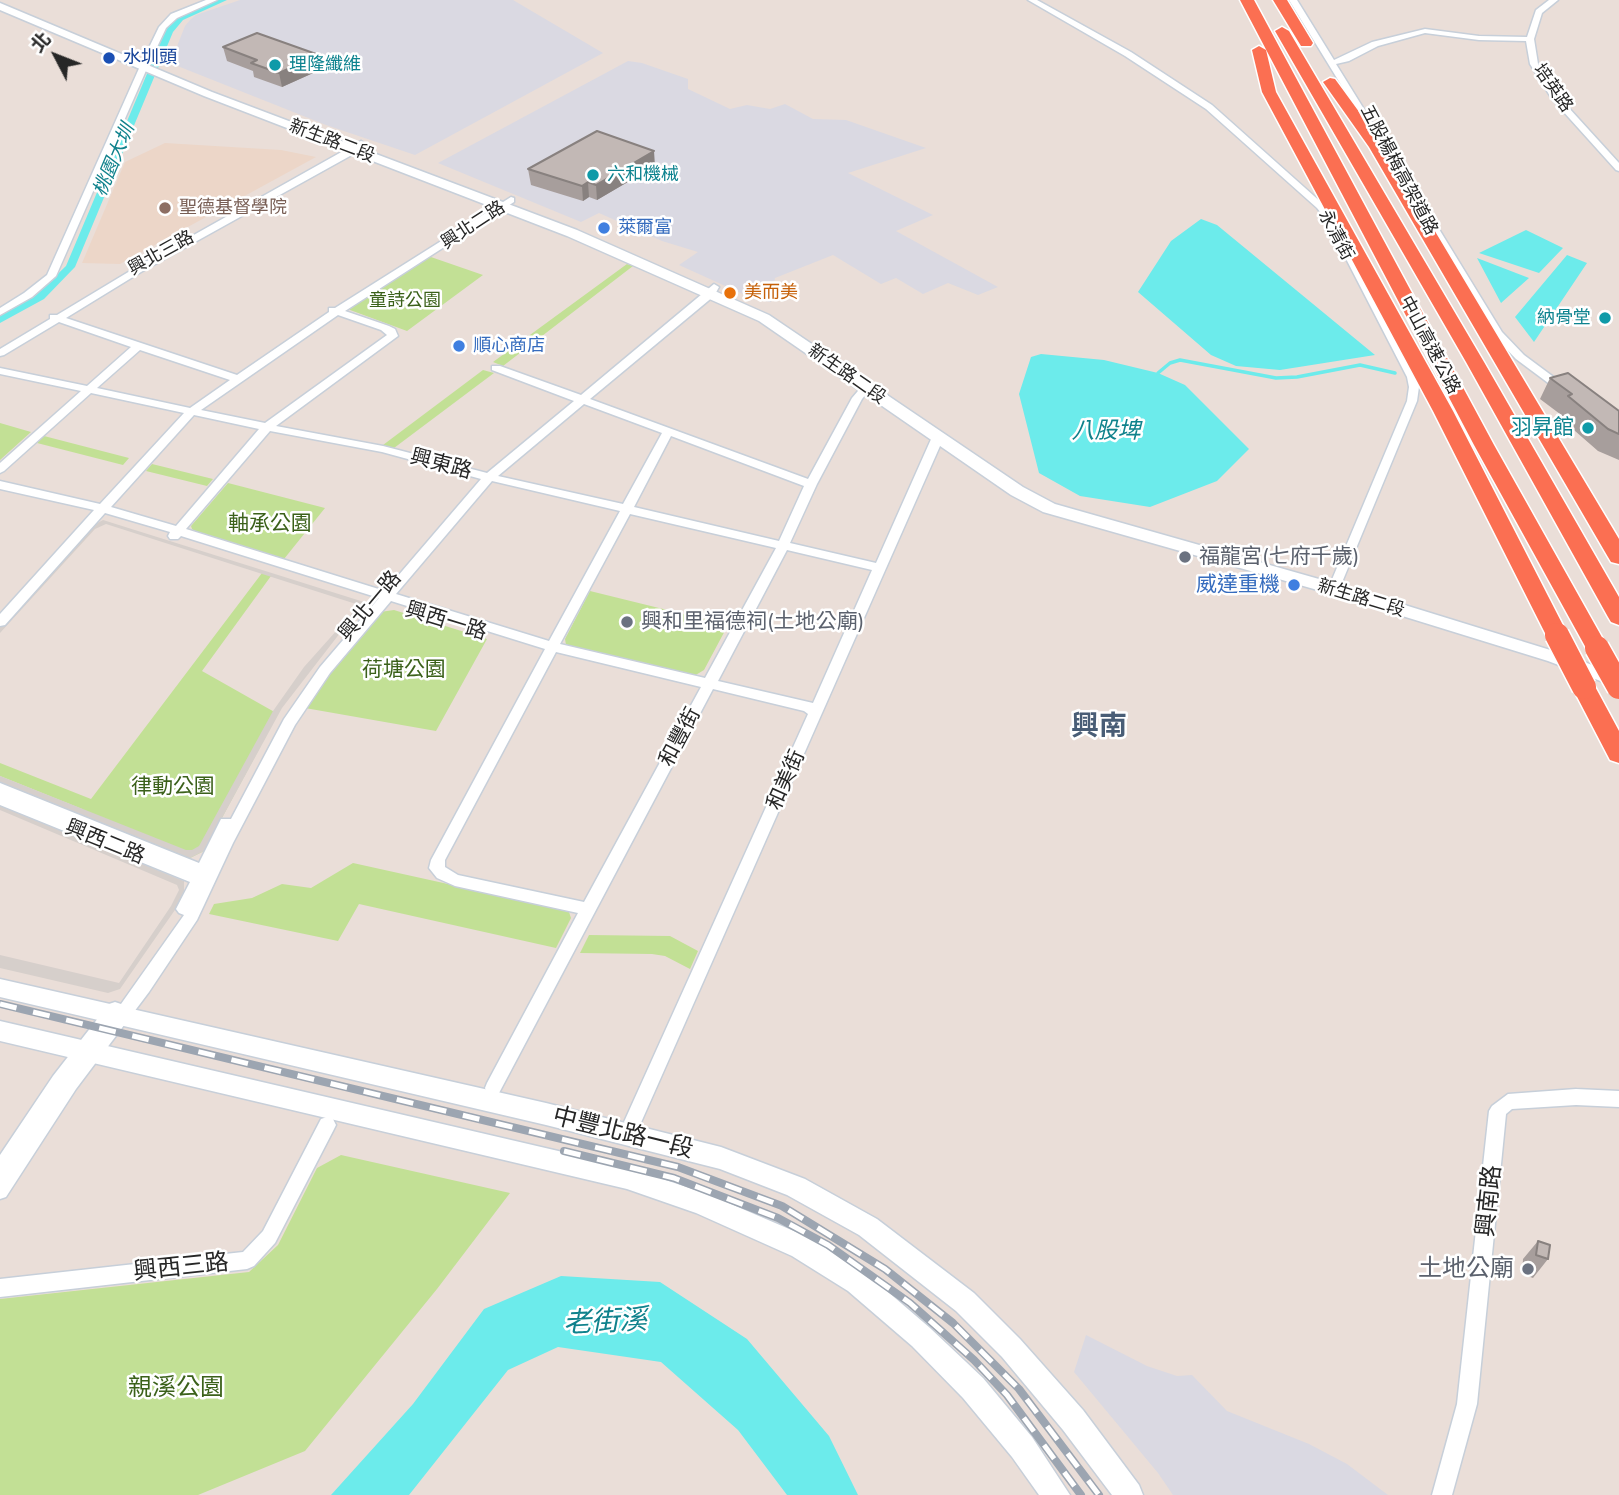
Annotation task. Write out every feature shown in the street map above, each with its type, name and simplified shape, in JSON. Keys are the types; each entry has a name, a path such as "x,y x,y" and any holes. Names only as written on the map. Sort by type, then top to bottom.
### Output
{"highway":[{"name":"中山高速公路","path":"1264,0 1475,362 1619,618"},
{"name":"五股楊梅高架道路","path":"1280,0 1330,82 1389,189 1475,362"},
{"name":"中山高速公路","path":"1239,1 1619,684"},
{"path":"1239,1 1259,50 1420,327"},
{"path":"1259,50 1269,92 1438,400 1556,646 1584,687 1619,754"},
{"path":"1330,82 1376,146 1619,557"}],"main road":[{"path":"0,0 146,63"},
{"path":"0,5 146,63"},
{"name":"新生路二段","path":"146,63 503,203 709,291 789,322 1017,478 1049,496 1336,585 1556,646 1619,684"},
{"name":"新生路二段","path":"709,291 764,318 1017,491 1049,508 1528,635 1619,668"},
{"name":"中豐北路一段","path":"0,988 117,1011 688,1149 721,1158 796,1187 868,1227 965,1302 1011,1348 1073,1420 1129,1495"},
{"name":"中豐北路一段","path":"0,1031 627,1178 701,1203 802,1247 857,1282 921,1337 981,1398 1022,1447 1056,1495"}],"street":[{"path":"0,312 29,295 51,276 163,27 174,16 213,0"},
{"name":"永清街","path":"1032,0 1128,54 1209,107 1303,189 1329,217 1412,377 1414,387 1412,401 1336,585"},
{"path":"1293,0 1499,334 1520,357 1575,398"},
{"name":"培英路","path":"1554,0 1539,12 1530,38 1534,64 1549,88 1619,168"},
{"path":"1332,62 1346,59 1375,44 1425,31 1479,38 1530,38"},
{"path":"0,348 356,147"},
{"name":"興北二路","path":"0,611 190,410 334,310 503,203"},
{"path":"0,1170 117,1011 192,916 203,875 289,723 325,670 382,598 485,475 709,291"},
{"path":"176,534 267,427 393,336 391,331 385,328 334,310"},
{"path":"55,318 235,378"},
{"path":"0,353 55,318"},
{"path":"0,469 138,346"},
{"path":"496,368 811,484"},
{"name":"興東路","path":"0,371 383,449 880,568"},
{"name":"和豐街","path":"493,1088 783,546 811,484 857,398 867,387"},
{"path":"587,909 455,880 442,874 438,868 438,860 668,432"},
{"name":"和美街","path":"633,1122 938,437"},
{"path":"0,485 97,510"},
{"name":"興西一路","path":"0,491 97,510 551,650 707,687 804,714 816,713"},
{"name":"興北二路","path":"0,622 97,510"},
{"path":"0,788 203,875"},
{"name":"興西二路","path":"0,799 203,875"},
{"path":"0,1191 87,1052"},
{"name":"興南路","path":"1442,1495 1467,1404 1498,1111 1508,1102 1576,1097 1619,1099"},
{"name":"興西三路","path":"0,1288 247,1260 270,1237 327,1125"}],"shaded area":[{"path":"240,0 513,0 603,53 415,155 326,125 175,65 172,59 190,20 196,15"},
{"path":"628,61 642,63 688,79 688,89 730,109 747,105 770,109 785,104 813,119 846,120 926,148 848,173 933,215 896,231 998,287 978,295 948,283 923,294 896,278 881,284 833,255 775,278 771,302 754,299 679,265 698,252 662,241 599,213 581,222 438,163"},
{"name":"聖德基督學院","path":"165,143 281,150 316,157 120,264 82,263 125,162"},
{"path":"103,520 364,602 282,708 204,851 190,858 0,783 0,776 186,850 192,850 199,846 273,711 304,667 354,611 356,604 106,524 95,529 0,633 0,626 92,526"},
{"path":"0,805 184,881 184,891 177,907 120,989 108,993 0,968 0,955 119,983 171,906 179,890 177,885 0,810"},
{"path":"1086,1335 1147,1366 1177,1376 1192,1375 1227,1411 1309,1444 1347,1464 1388,1495 1173,1495 1158,1473 1074,1372"}],"green space":[{"name":"童詩公園","path":"428,256 483,275 407,331 350,310 350,307"},
{"path":"627,264 633,266 503,366 493,362"},
{"path":"483,370 494,373 394,448 383,445"},
{"path":"0,423 31,432 0,460"},
{"path":"44,436 129,458 123,465 37,443"},
{"path":"152,464 213,479 207,486 146,471"},
{"name":"軸承公園","path":"228,483 325,508 284,559 197,533 192,529 191,526"},
{"name":"律動公園","path":"262,573 271,576 202,671 278,714 204,851 190,858 79,814 82,809 0,776 0,763 91,799"},
{"path":"590,591 728,625 704,670 694,676 570,648 565,639"},
{"name":"荷塘公園","path":"394,610 487,639 436,731 305,708 380,612"},
{"path":"353,863 561,909 569,912 571,918 556,948 359,904 338,941 209,914 214,904 252,898 282,884 311,888"},
{"path":"589,935 670,936 698,951 690,969 665,956 652,954 580,953"},
{"name":"親溪公園","path":"341,1155 510,1193 437,1289 305,1451 198,1495 0,1495 0,1299 249,1272 278,1245 317,1168"}],"water":[{"path":"1201,219 1217,225 1375,355 1280,370 1236,366 1211,355 1138,292 1171,241"},
{"path":"1526,230 1563,248 1539,273 1479,253"},
{"path":"1567,255 1587,263 1534,342 1515,317"},
{"path":"1477,258 1529,278 1501,303"},
{"name":"八股埤","path":"1041,354 1104,360 1158,373 1185,385 1249,449 1217,481 1150,507 1080,496 1039,473 1019,394 1031,357"},
{"name":"老街溪","path":"561,1276 660,1282 747,1339 829,1436 858,1495 787,1495 738,1430 661,1362 558,1347 508,1370 409,1495 331,1495 413,1404 484,1309"}],"building":[{"path":"257,33 319,55 279,73 251,63 257,60 223,47"},
{"path":"597,131 654,151 596,185 588,182 582,186 528,169"},
{"path":"1568,373 1619,411 1619,434 1608,429 1568,396 1572,394 1550,378"},
{"path":"1538,1241 1550,1245 1548,1259 1536,1255"}],"waterway":[{"name":"桃園大圳","path":"0,320 40,297 70,267 169,31 180,18 223,0"},
{"path":"1158,373 1170,363 1180,360 1276,378 1297,377 1360,365 1395,373"}],"railway":[{"path":"0,1004 678,1167 782,1206 885,1269 953,1323 1019,1389 1099,1495"},
{"path":"564,1151 674,1178 778,1218 828,1245 910,1303 974,1360 1007,1395 1081,1495"}],"place":[{"name":"水圳頭","path":"109,58"},
{"name":"理隆纖維","path":"275,65"},
{"name":"六和機械","path":"593,175"},
{"name":"聖德基督學院","path":"165,208"},
{"name":"萊爾富","path":"604,228"},
{"name":"美而美","path":"730,293"},
{"name":"納骨堂","path":"1605,318"},
{"name":"順心商店","path":"459,346"},
{"name":"羽昇館","path":"1588,428"},
{"name":"福龍宮(七府千歲)","path":"1185,557"},
{"name":"威達重機","path":"1294,585"},
{"name":"興和里福德祠(土地公廟)","path":"627,622"},
{"name":"土地公廟","path":"1528,1269"}],"district":[{"name":"興南","path":"1099,727"}]}
